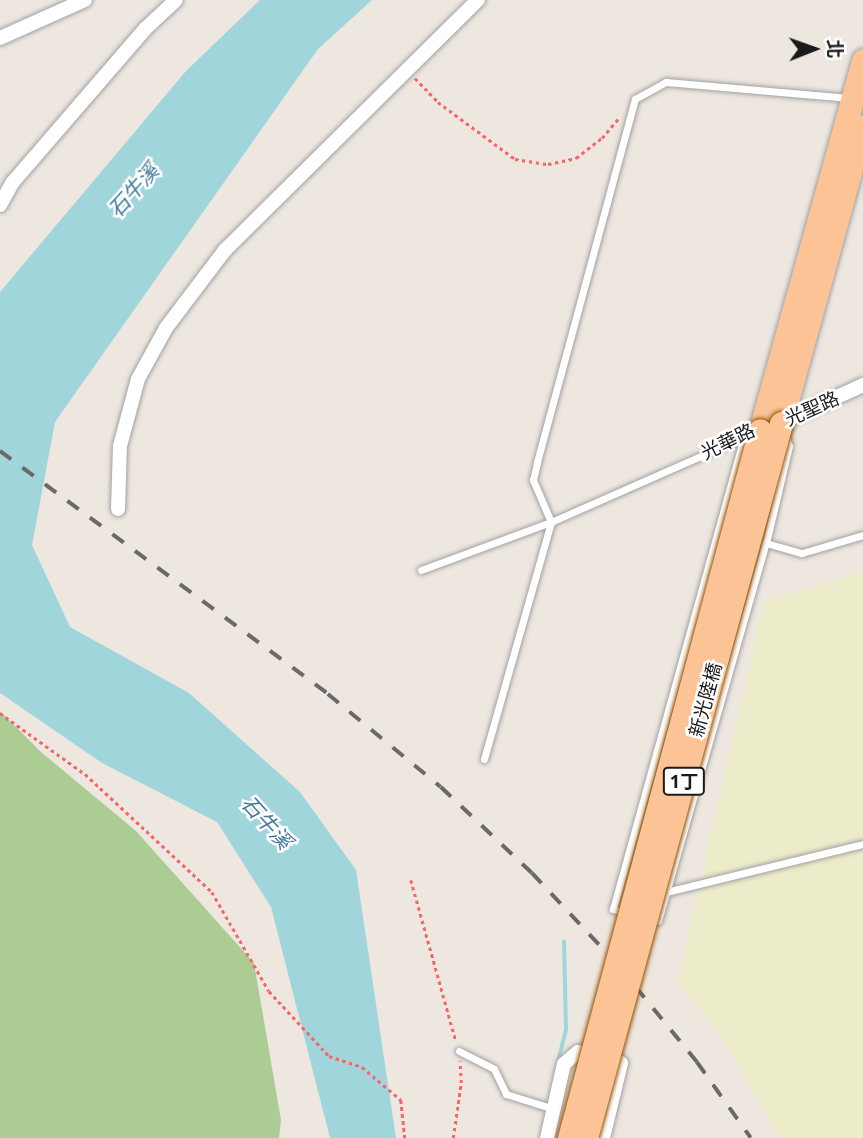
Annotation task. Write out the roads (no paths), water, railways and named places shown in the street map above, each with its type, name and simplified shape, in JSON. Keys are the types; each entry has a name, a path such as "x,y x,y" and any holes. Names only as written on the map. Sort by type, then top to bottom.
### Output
{"main road":[{"name":"光華路","path":"761,430 854,138 853,98 863,60"},
{"name":"新光陸橋","path":"569,1138 761,430"},
{"name":"新光陸橋","path":"586,1138 761,430"}],"street":[{"path":"0,38 85,0"},
{"path":"0,205 13,182 145,29 176,0"},
{"path":"118,509 123,435 138,379 166,328 225,250 308,165 408,71 478,0"},
{"name":"光聖路","path":"761,430 863,385"},
{"path":"547,1138 564,1064 578,1052 621,1063 603,1138"}],"lane":[{"path":"484,759 551,523 533,480 635,99 666,82 853,98"},
{"path":"761,430 789,446 766,543 658,921 613,909 761,430"},
{"name":"光華路","path":"421,570 551,523 761,430"},
{"path":"766,543 802,553 863,534"},
{"path":"666,892 863,844"},
{"path":"459,1051 494,1069 506,1094 554,1109"}],"water":[{"name":"石牛溪","path":"260,0 372,0 318,49 55,422 32,545 70,627 189,693 300,792 356,870 396,1138 330,1138 271,907 217,822 102,763 0,693 0,292 186,71"}],"waterway":[{"path":"558,1062 566,1029 564,942"}],"railway":[{"path":"0,451 328,694 441,787 532,873 618,965 697,1062 751,1138"}]}
